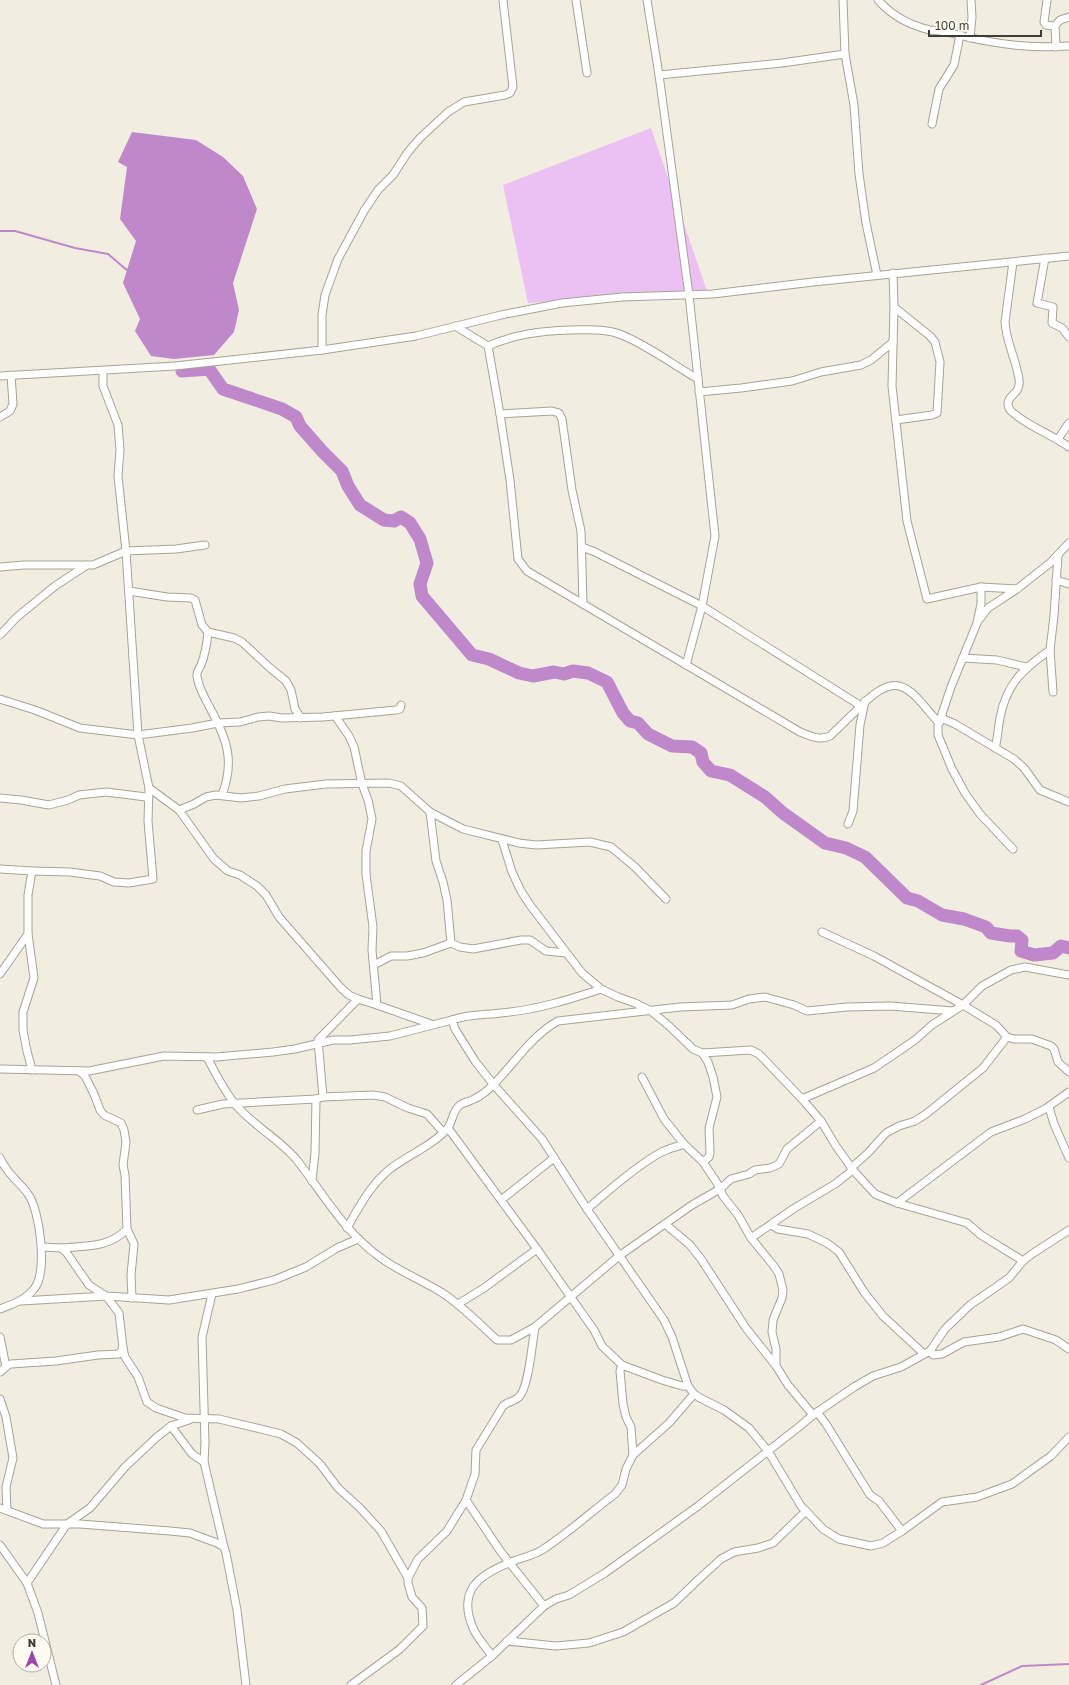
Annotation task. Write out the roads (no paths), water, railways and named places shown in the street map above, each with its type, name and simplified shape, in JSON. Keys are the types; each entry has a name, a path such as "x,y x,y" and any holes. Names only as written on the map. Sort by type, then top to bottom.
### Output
{"street":[{"path":"322,350 322,322 325,295 338,259 364,211 378,190 393,175 408,152 420,138 448,112 464,102 510,93 513,87 503,0"},
{"path":"576,0 586,73"},
{"path":"647,0 659,75 689,295 716,536 702,606 686,664"},
{"path":"843,0 845,54 854,105 859,174 866,223 877,275"},
{"path":"878,0 886,9 917,27 1003,45 1037,47 1069,46"},
{"path":"970,38 972,17 971,0"},
{"path":"1047,0 1044,22 1046,25 1055,26"},
{"path":"1056,46 1055,26 1060,20 1069,17"},
{"path":"932,124 939,89 954,65 960,36"},
{"path":"659,75 782,63 845,54"},
{"path":"0,376 175,366 322,350 402,339 501,315 562,303 622,297 734,292 877,275 1069,256"},
{"path":"1046,258 1037,303 1053,307 1052,323 1062,328 1069,337"},
{"path":"1013,262 1005,319 1005,331 1019,380 1017,390 1009,399 1008,406 1010,410 1025,421 1058,439 1069,447"},
{"path":"893,274 894,306 892,386 907,521 927,599 981,587 1016,589"},
{"path":"894,306 930,336 935,342 940,362 937,413 896,420"},
{"path":"455,326 488,346 510,480 518,559 527,571 800,732 818,739 830,736 880,689 895,684 902,686 911,692 940,720 955,724 1014,759 1024,768 1040,790 1069,802"},
{"path":"488,346 505,339 536,332 583,329 609,331 635,341 698,379"},
{"path":"699,392 792,381 821,372 861,365 871,360 893,342"},
{"path":"0,869 70,872 100,876 114,882 129,883 153,879 148,821 149,788 138,735 126,551 118,476 120,450 118,425 103,386 103,371"},
{"path":"0,417 10,411 13,404 11,375"},
{"path":"500,414 552,411 559,413 562,419 572,490 581,531 583,604"},
{"path":"1058,439 1069,423"},
{"path":"977,623 988,608 1016,589 1058,555 1069,543"},
{"path":"0,567 24,565 93,565 126,551 176,549 205,545"},
{"path":"582,548 594,552 702,606 863,704"},
{"path":"1053,692 1050,650 1058,555"},
{"path":"0,635 17,617 55,586 86,565"},
{"path":"1056,580 1069,584"},
{"path":"981,587 981,604 977,623 940,720 938,735 952,769 965,793 980,814 1013,849"},
{"path":"129,591 167,597 191,598 195,600 202,625 208,632 234,638 242,642 286,681 291,690 294,709 301,718"},
{"path":"208,632 206,649 196,674 204,698 226,739 228,779 222,796"},
{"path":"995,748 1004,703 1015,681 1026,667 1050,650"},
{"path":"963,658 1005,661 1026,667"},
{"path":"0,699 35,710 80,728 138,735 218,723 240,722 258,717 269,716 301,718 396,710 400,709 401,705"},
{"path":"848,824 853,811 863,704"},
{"path":"335,716 349,736 354,747 362,784 368,800 372,819 366,851 377,1005"},
{"path":"179,810 206,797 216,795 241,798 258,796 285,789 326,784 389,783 401,786 430,812 463,829 502,840 536,845 590,842 611,847 635,868 666,899"},
{"path":"149,788 179,810 214,860 228,871 240,875 257,886 266,895 280,917 341,988 349,995 431,1024"},
{"path":"0,798 49,805 68,800 79,795 106,792 146,798 148,800"},
{"path":"430,812 436,861 447,900 451,943"},
{"path":"502,840 512,872 521,891 582,973 601,989 651,1011 693,1049 702,1053 751,1050 759,1054 821,1121 852,1169 875,1194 897,1203 967,1223 981,1235 1023,1261"},
{"path":"32,871 28,895 28,934 34,978 23,1012 22,1030 26,1051 32,1070"},
{"path":"822,932 874,956 963,1005 996,1024 1007,1037 1014,1039 1032,1039 1052,1046 1058,1062 1069,1072"},
{"path":"0,974 28,934"},
{"path":"374,965 392,956 407,956 424,953 451,943 460,947 473,949 521,940 530,940 546,951 566,953"},
{"path":"802,1099 874,1068 915,1040 932,1025 963,1005 982,986 1011,970 1025,967 1069,975"},
{"path":"0,1069 89,1071 164,1056 207,1057 280,1051 333,1040 390,1036 461,1017 548,1006 601,989"},
{"path":"347,1228 364,1199 389,1170 431,1143 445,1130 456,1109 461,1104 478,1097 493,1084 528,1046 550,1026 558,1021 680,1007 732,1005 748,999 765,997 807,1011 847,1007 890,1006 953,1011"},
{"path":"312,1181 319,1098 318,1044 320,1037 358,999"},
{"path":"452,1020 463,1043 493,1084 542,1139 587,1209 664,1320 672,1337 688,1386 694,1394 724,1410 748,1428 768,1451 806,1511 823,1529 839,1539 871,1546 883,1543 942,1502 977,1497 1012,1484 1051,1456 1069,1437"},
{"path":"751,1238 793,1209 835,1184 868,1153 886,1133 898,1126 915,1121 926,1114 983,1068 1007,1037"},
{"path":"702,1053 708,1062 717,1091 717,1097 712,1110 709,1128 710,1153 709,1158 703,1162"},
{"path":"207,1057 216,1077 235,1104 275,1138 294,1158 347,1228 358,1239 381,1258 443,1293 458,1304 497,1340 503,1341 511,1340 535,1327 619,1256 720,1189 731,1179 754,1170 770,1168 779,1164 787,1148 821,1121"},
{"path":"79,1071 85,1076 100,1110 104,1115 121,1123 124,1130 126,1142 122,1165 125,1175 127,1229 134,1244 131,1275 132,1298"},
{"path":"642,1077 664,1120 684,1144 703,1162 723,1196 742,1221 751,1238 773,1265 782,1283 782,1298 773,1320 772,1332 776,1349 776,1366"},
{"path":"897,1203 991,1132 1025,1119 1049,1107 1069,1092"},
{"path":"197,1110 223,1104 373,1095 385,1097 408,1108 427,1114 445,1130 501,1200 594,1330 602,1346 622,1365 662,1380 682,1386 688,1386"},
{"path":"1049,1107 1054,1124 1069,1157"},
{"path":"587,1209 658,1154 684,1144"},
{"path":"0,1158 6,1171 29,1195 37,1217 42,1247 39,1279 35,1288 21,1301"},
{"path":"501,1200 554,1158"},
{"path":"666,1224 690,1245 701,1259 746,1328 776,1366 788,1385 826,1424 870,1495 879,1501 902,1531"},
{"path":"771,1225 778,1229 808,1234 827,1243 839,1252 864,1292 883,1316 927,1353 934,1355 942,1354 964,1342 999,1337 1023,1329 1056,1340 1069,1349"},
{"path":"42,1247 62,1248 107,1243 119,1238 127,1229"},
{"path":"456,1685 492,1656 544,1606 556,1599 569,1595 605,1572 686,1515 815,1413 873,1376 901,1367 927,1353 945,1329 970,1305 1009,1278 1023,1261 1069,1230"},
{"path":"0,1309 21,1301 106,1296 169,1300 187,1296 212,1294 274,1280 306,1267 337,1248 358,1239"},
{"path":"62,1248 89,1285 106,1296 118,1313 125,1357 138,1377 147,1402 165,1412 185,1418 220,1419 281,1434 297,1443 320,1464 338,1488 360,1508 381,1531 408,1578 412,1597 422,1608 423,1626 400,1649 351,1685"},
{"path":"458,1304 490,1284 537,1249"},
{"path":"212,1294 202,1337 200,1418 204,1462 226,1553 237,1610 246,1685"},
{"path":"408,1578 418,1558 447,1531 466,1500 475,1474 475,1456 479,1442 503,1406 507,1402 518,1398 527,1383 535,1327"},
{"path":"0,1337 3,1370"},
{"path":"3,1370 11,1364 119,1354 123,1348"},
{"path":"622,1365 620,1371 623,1404 626,1418 631,1427 633,1455"},
{"path":"492,1656 473,1630 469,1618 468,1601 471,1588 479,1578 511,1562 529,1557 543,1549 615,1494 622,1485 626,1469 633,1455 669,1423 694,1394"},
{"path":"0,1399 6,1417 13,1458 6,1487 3,1509 43,1524 67,1524 190,1533 224,1547"},
{"path":"27,1583 67,1524 90,1508 125,1467 171,1426 200,1418"},
{"path":"171,1426 192,1454 204,1462"},
{"path":"466,1500 498,1546 544,1606"},
{"path":"507,1641 556,1646 589,1643 623,1632 674,1603 721,1559 734,1552 758,1548 773,1543 806,1511"},
{"path":"0,1545 27,1583 45,1636 56,1685"}],"waterway":[{"path":"0,231 15,231 75,248 108,254 128,271"},
{"path":"182,371 209,369 223,389 282,409 296,417 300,426 342,471 348,486 360,505 384,520 394,521 401,517 410,523 420,539 427,563 420,584 422,596 472,655 489,659 519,673 533,676 554,672 564,674 573,671 588,673 607,682 623,713 630,721 638,723 648,734 672,746 692,747 701,753 703,762 711,771 730,775 765,797 783,813 825,843 846,848 865,857 907,898 918,901 942,915 964,919 986,927 991,933 1017,936 1022,940 1021,951 1034,955 1053,953 1061,946 1069,948"},
{"path":"981,1685 1022,1666 1069,1664"}]}
